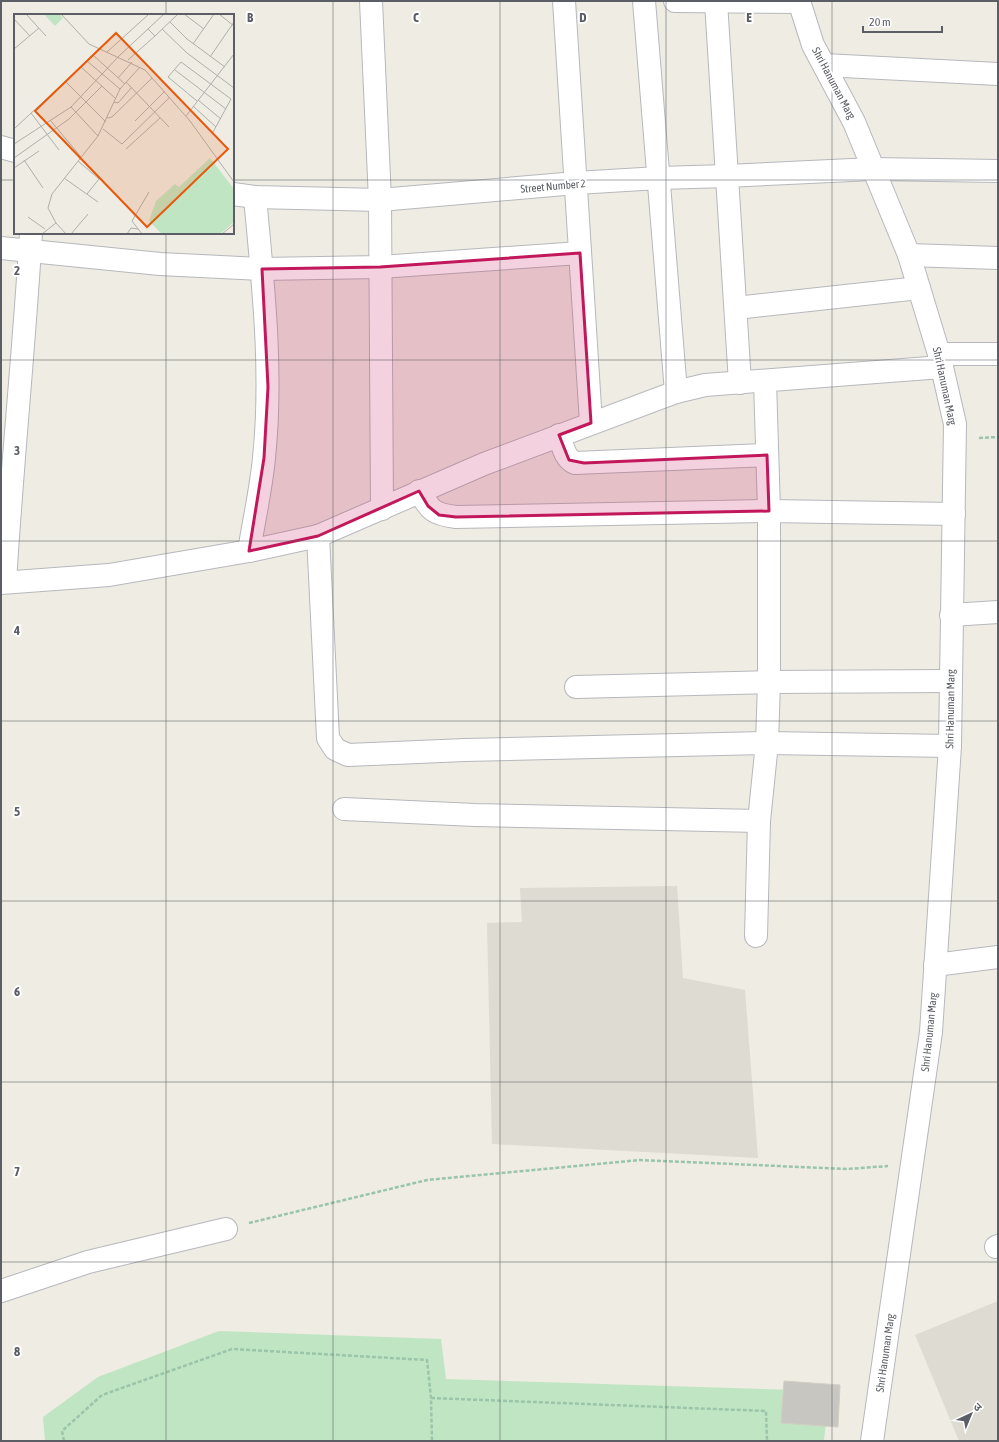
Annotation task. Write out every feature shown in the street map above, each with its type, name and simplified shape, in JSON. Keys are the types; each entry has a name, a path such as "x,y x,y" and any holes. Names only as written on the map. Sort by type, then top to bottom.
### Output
{"street":[{"path":"371,1 380,200 382,509"},
{"path":"564,1 590,423"},
{"path":"644,1 676,392"},
{"path":"675,1 799,1"},
{"name":"Shri Hanuman Marg","path":"799,1 813,45 854,122 909,255 941,361 955,424 950,746 931,1032 872,1441"},
{"path":"716,2 740,382"},
{"path":"824,65 998,74"},
{"path":"1,146 14,151"},
{"name":"Street Number 2","path":"234,194 255,197 380,200 659,178 873,169 998,171"},
{"path":"249,551 264,458 268,387 266,308 255,197"},
{"path":"1,248 30,242 160,264 262,269 380,267 580,253"},
{"path":"30,242 22,365 3,583 109,575 249,551 318,536 484,464 676,392 705,385 765,381 998,354"},
{"path":"909,255 998,258"},
{"path":"736,308 919,288"},
{"path":"756,936 759,821 766,743 769,682 769,511 765,381"},
{"path":"559,435 565,454 569,460 575,463 767,455"},
{"path":"419,492 428,506 439,515 456,517 769,511 954,514"},
{"path":"318,536 328,738 335,750 348,755 465,750 766,743 950,746"},
{"path":"951,615 998,612"},
{"path":"576,686 769,682 950,681"},
{"path":"344,809 474,815 759,821"},
{"path":"935,965 998,957"},
{"path":"1,1292 88,1262 226,1229"}],"path":[{"path":"226,1229 427,1180 632,1161 847,1169 912,1165"},
{"path":"64,1441 62,1431 102,1395 232,1349 427,1360 431,1398 432,1441"},
{"path":"431,1398 766,1410 767,1441"}],"highlighted area":[{"path":"580,253 591,423 559,435 569,460 584,463 767,455 769,511 456,517 439,515 428,506 419,491 318,536 249,551 264,458 268,387 262,269 380,267"}],"shaded area":[{"path":"677,886 683,978 745,990 758,1158 492,1144 487,923 522,922 520,888"},
{"path":"998,1301 998,1441 959,1441 915,1335"}],"green space":[{"path":"219,1331 441,1339 446,1379 829,1391 824,1441 45,1441 43,1417 98,1377"}],"building":[{"path":"784,1381 840,1385 838,1427 781,1423"}]}
